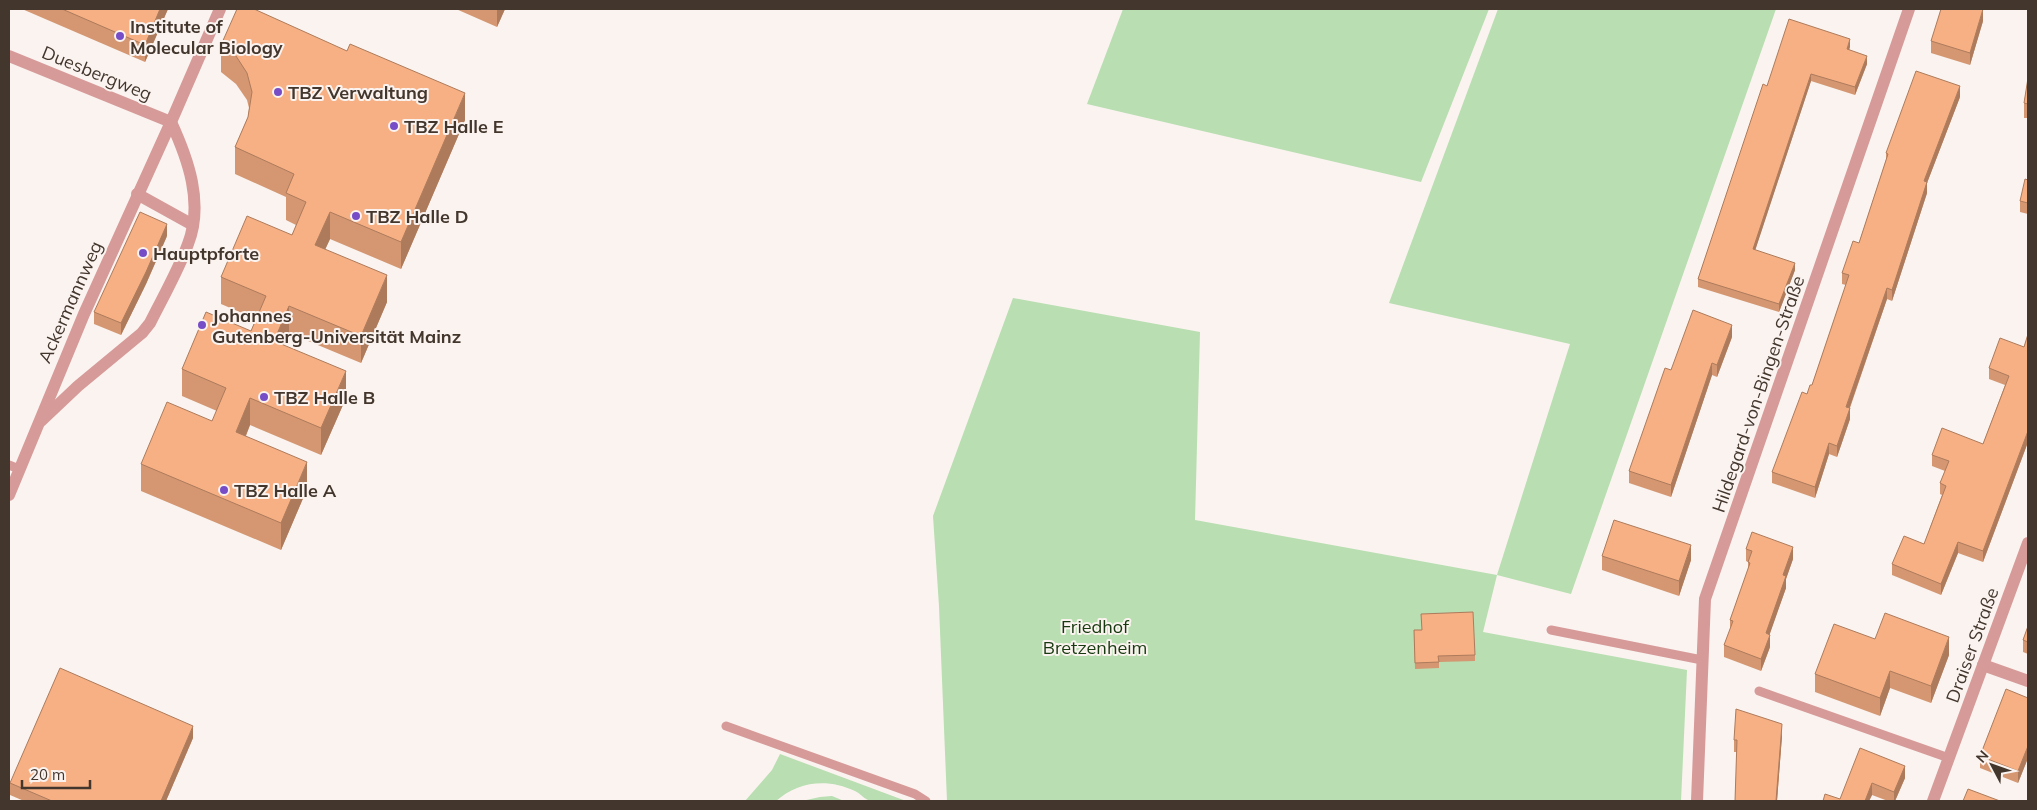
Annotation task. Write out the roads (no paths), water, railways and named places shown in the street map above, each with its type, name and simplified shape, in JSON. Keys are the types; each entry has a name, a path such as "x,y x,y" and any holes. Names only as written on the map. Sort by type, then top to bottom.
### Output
{"street":[{"name":"Ackermannweg","path":"9,495 14,467 37,425 220,9"},
{"name":"Hildegard-von-Bingen-Straße","path":"1698,801 1705,599 1909,9"},
{"name":"Duesbergweg","path":"9,56 171,122"},
{"name":"Ackermannweg","path":"37,425 78,386 134,340 150,323 189,242 193,225 194,200 189,163 171,122"},
{"path":"137,194 193,225"},
{"name":"Draiser Straße","path":"1933,801 2028,543"},
{"path":"1983,665 2028,681"}],"lane":[{"path":"1551,630 1702,660"},
{"path":"1759,691 1949,758"},
{"path":"726,726 915,794 926,801"}],"place":[{"name":"Institute of Molecular Biology","path":"120,36"},
{"name":"TBZ Verwaltung","path":"278,92"},
{"name":"TBZ Halle E","path":"394,126"},
{"name":"TBZ Halle D","path":"356,216"},
{"name":"Hauptpforte","path":"143,253"},
{"name":"Johannes Gutenberg-Universität Mainz","path":"202,325"},
{"name":"TBZ Halle B","path":"264,397"},
{"name":"TBZ Halle A","path":"224,490"}],"park label":[{"name":"Friedhof Bretzenheim","path":"1095,636"}]}
